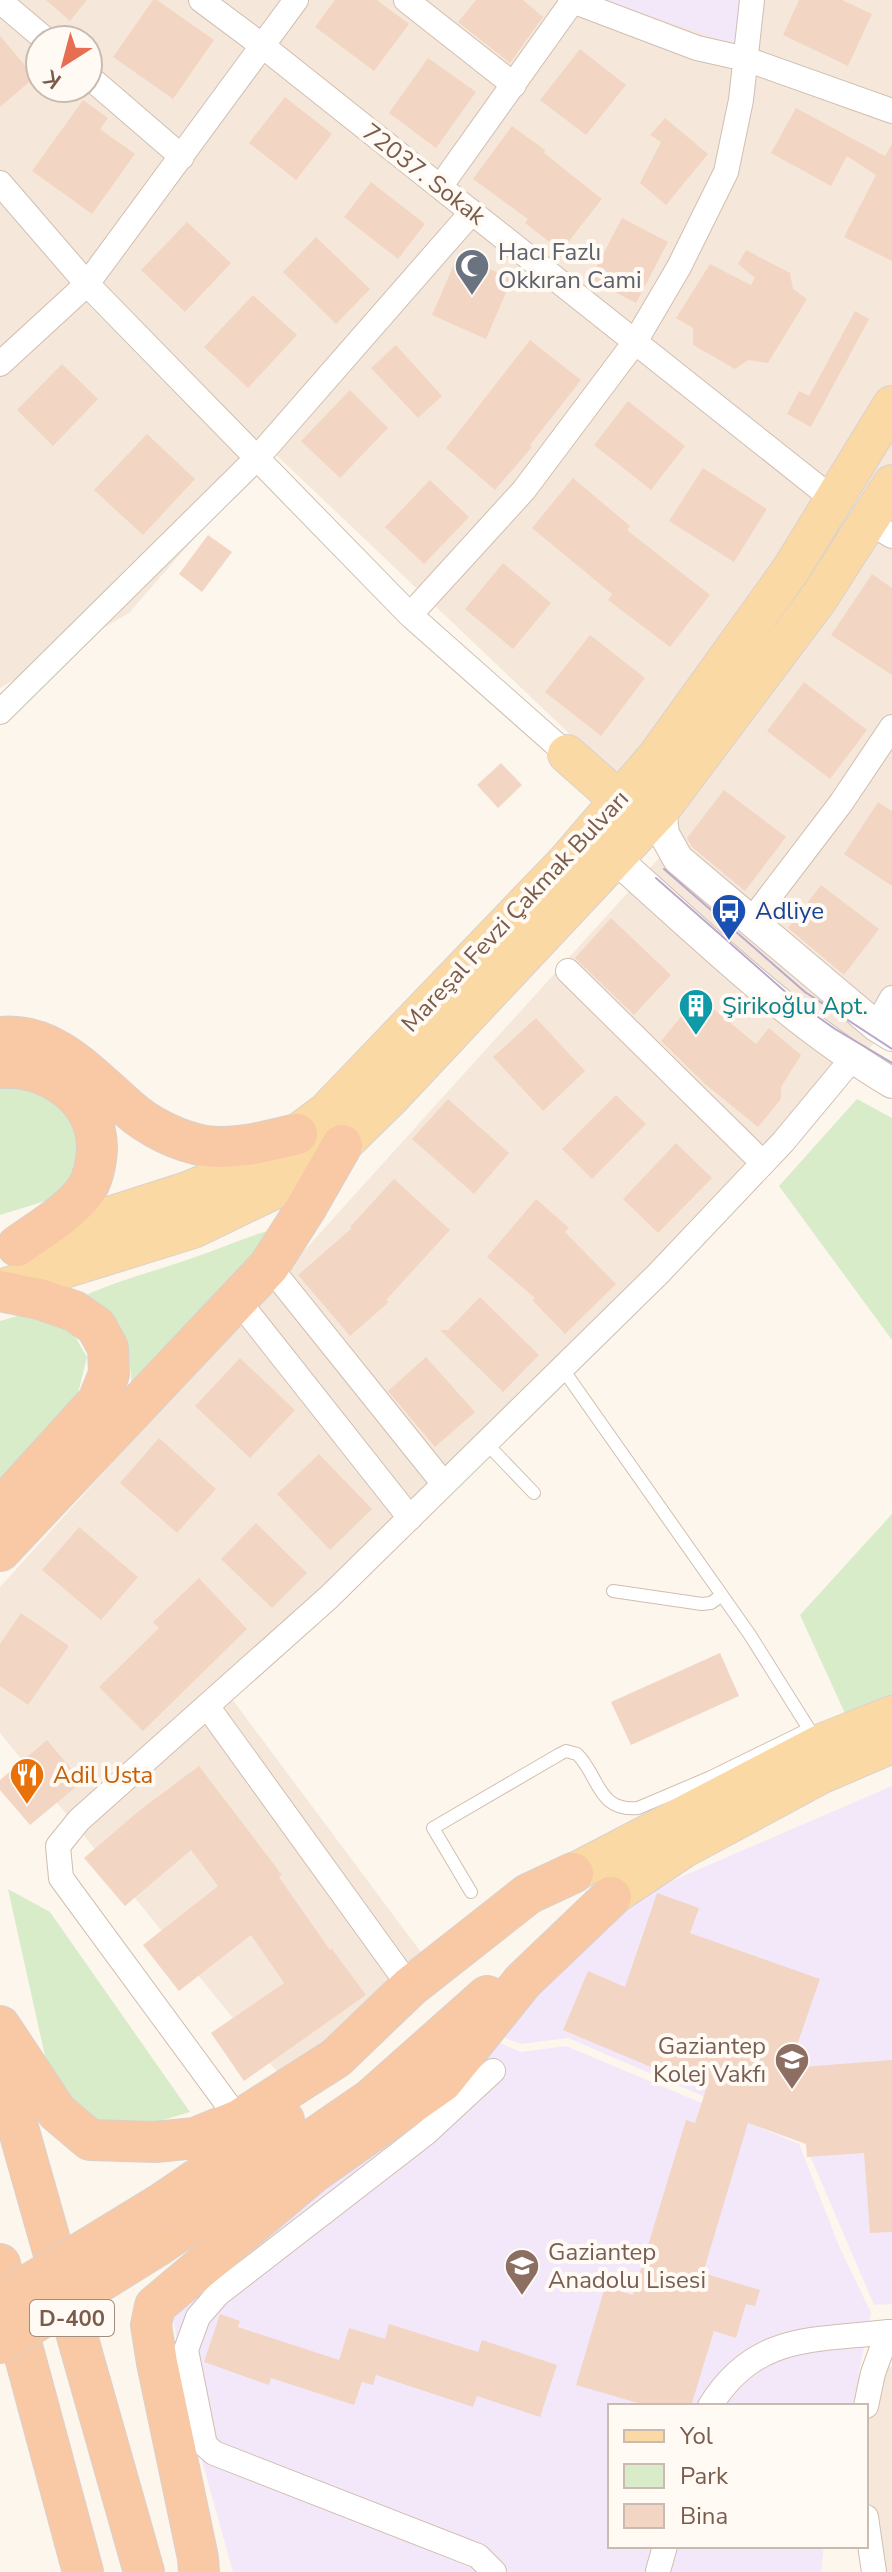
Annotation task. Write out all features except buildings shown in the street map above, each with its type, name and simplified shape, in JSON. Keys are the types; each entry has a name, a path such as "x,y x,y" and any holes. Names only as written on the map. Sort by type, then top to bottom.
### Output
{"highway":[{"path":"0,1037 10,1036 42,1043 70,1057 132,1112 171,1135 206,1146 248,1146 297,1134"},
{"path":"0,1068 14,1066 42,1072 70,1089 90,1114 97,1141 96,1164 86,1190 67,1208 8,1248"},
{"path":"0,1551 269,1266 342,1145"},
{"path":"0,1290 74,1311 96,1326 108,1348 109,1374 98,1401 0,1509"},
{"path":"0,2026 57,2112 90,2140 155,2142 195,2138 239,2120 336,2058 410,1987 528,1894 573,1873"},
{"path":"0,2302 159,2205 271,2130 375,2053 475,1966 573,1873"},
{"path":"0,2344 159,2245 371,2099 513,1975 611,1897"},
{"path":"199,2572 153,2338 151,2325 155,2306 314,2172 442,2082 523,1981 611,1897"},
{"name":"D-400","path":"0,2064 144,2572"},
{"name":"D-400","path":"0,2264 83,2572"},
{"path":"51,2459 57,2572"}],"main road":[{"name":"Mareşal Fevzi Çakmak Bulvarı","path":"8,1248 190,1190 263,1159 326,1112 567,861 657,756 781,584 892,405"},
{"name":"Mareşal Fevzi Çakmak Bulvarı","path":"0,1290 193,1229 274,1190 342,1145 390,1098 661,809 819,598 880,529 892,484"},
{"path":"567,754 619,800 629,827 622,852"},
{"path":"567,754 586,805 567,861"},
{"path":"573,1873 826,1741 892,1715"},
{"path":"611,1897 683,1849 822,1774 892,1744"}],"street":[{"name":"72037. Sokak","path":"201,0 834,500"},
{"path":"0,364 87,284 296,0"},
{"path":"406,0 514,85"},
{"path":"410,615 524,490 635,342 679,267 726,172 741,100 752,0"},
{"path":"0,1 27,24"},
{"path":"440,187 571,1 697,48 746,59 892,111"},
{"path":"104,90 182,157"},
{"path":"0,183 87,284 410,615 567,754"},
{"path":"0,712 257,458 472,212"},
{"path":"751,921 841,803 892,727"},
{"path":"661,809 664,834 678,859 884,1031 892,998"},
{"path":"622,852 790,1012 852,1059 892,1083"},
{"path":"568,971 763,1163"},
{"path":"239,2120 61,1878 58,1846 79,1820 328,1598 658,1274 763,1163 852,1059"},
{"path":"269,1266 444,1484"},
{"path":"237,1299 410,1518"},
{"path":"207,1706 410,1987"},
{"path":"493,2071 426,2133 218,2294 198,2317 186,2350 205,2445 214,2453 478,2556 494,2572"},
{"path":"711,2404 719,2391 749,2362 772,2348 890,2332 873,2373 866,2404"},
{"path":"868,2531 874,2572"},
{"path":"658,2571 664,2548"}],"lane":[{"path":"471,1892 433,1828 566,1751 577,1754 603,1796 614,1805 630,1809 711,1777 809,1729 722,1595 562,1368"},
{"path":"486,1443 534,1493"},
{"path":"613,1591 702,1604 711,1603 722,1595"}],"shaded area":[{"path":"0,0 892,0 892,1025 229,1695 429,1963 287,2084 0,1733 0,1587 678,837 271,450 129,613 0,688"},
{"path":"605,0 740,0 735,45"},
{"name":"Gaziantep Kolej Vakfı","path":"892,1786 892,2304 874,2305 803,2139 568,2038 521,2044 493,2033 623,1902"},
{"name":"Gaziantep Anadolu Lisesi","path":"487,2037 521,2052 566,2046 799,2144 839,2246 871,2313 852,2404 608,2404 608,2548 824,2548 821,2572 233,2572 189,2414 172,2311"},
{"path":"892,2366 892,2572 863,2572 868,2548 868,2404 854,2404 853,2375"}],"green space":[{"path":"0,1083 35,1087 62,1107 77,1137 79,1161 68,1183 55,1198 0,1215"},
{"path":"857,1099 892,1118 892,1340 779,1186"},
{"path":"282,1227 132,1394 126,1349 115,1329 84,1296"},
{"path":"35,1311 67,1323 87,1357 77,1397 0,1484 0,1321"},
{"path":"892,1514 892,1706 849,1722 800,1615"},
{"path":"8,1889 50,1912 190,2112 123,2132 95,2126 66,2102 47,2065"}],"tram line":[{"path":"664,869 805,992 892,1049"},
{"path":"656,878 797,1002 892,1063"}],"place":[{"name":"Hacı Fazlı Okkıran Cami","path":"472,297"},
{"name":"Adliye","path":"729,942"},
{"name":"Şirikoğlu Apt.","path":"696,1037"},
{"name":"Adil Usta","path":"27,1806"},
{"name":"Gaziantep Kolej Vakfı","path":"792,2091"},
{"name":"Gaziantep Anadolu Lisesi","path":"522,2297"}]}
